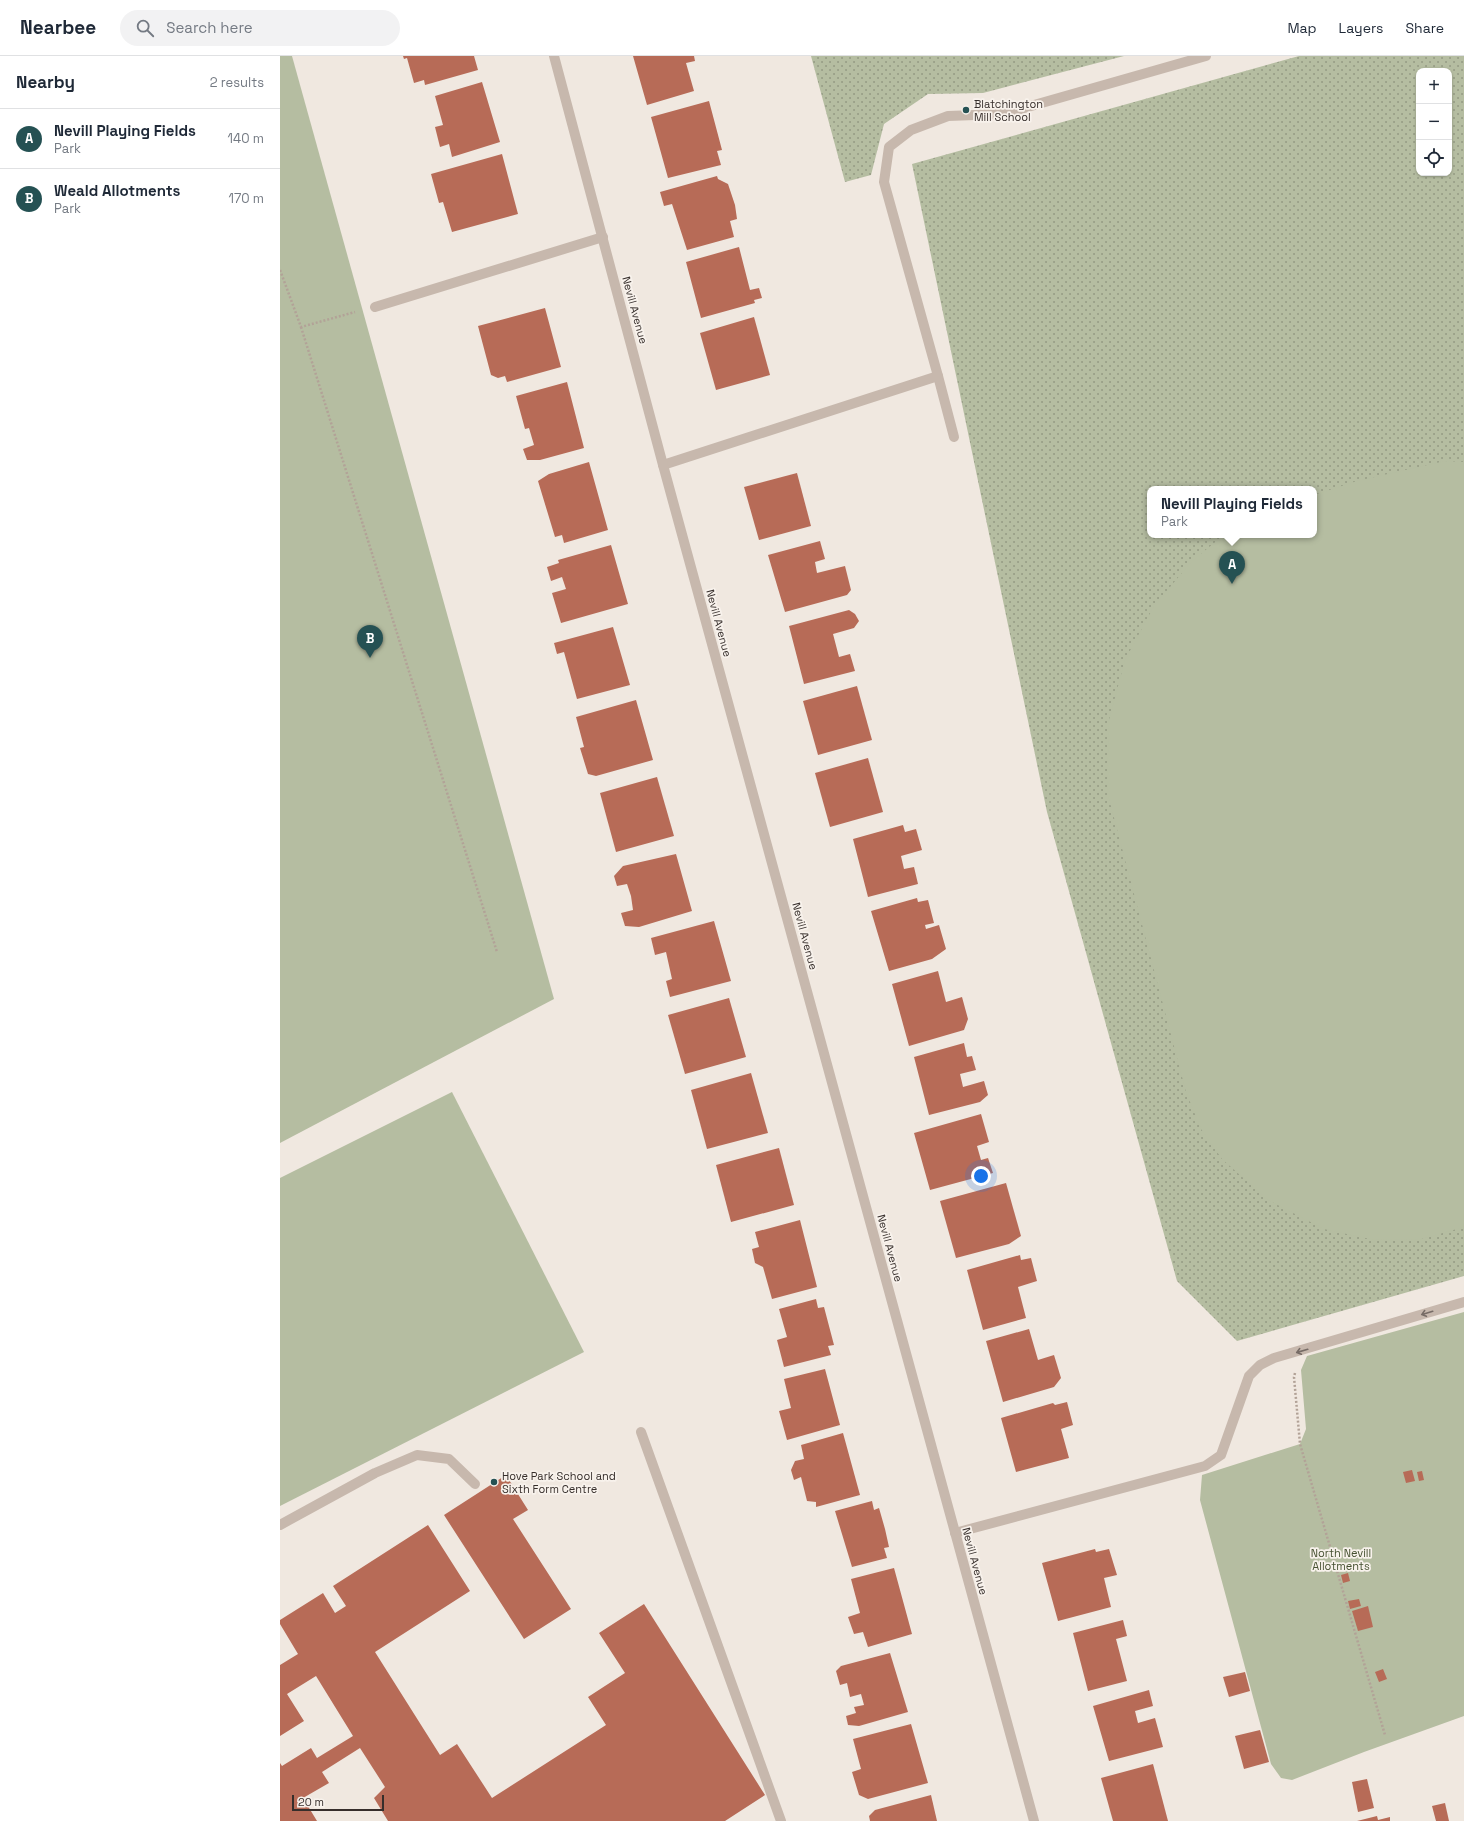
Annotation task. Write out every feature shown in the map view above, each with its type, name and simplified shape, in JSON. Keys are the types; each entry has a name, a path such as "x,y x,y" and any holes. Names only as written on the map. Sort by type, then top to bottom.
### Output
{"street":[{"name":"Nevill Avenue","path":"554,56 1034,1821"},
{"path":"954,437 884,182 889,147 911,130 948,116 1003,114 1206,56"},
{"path":"375,307 603,237"},
{"path":"664,465 938,376"},
{"path":"955,1533 1205,1466 1221,1455 1249,1376 1260,1365 1274,1358 1464,1302"},
{"path":"641,1432 781,1821"},
{"path":"280,1525 375,1473 417,1455 449,1459 475,1484"}],"path":[{"path":"280,270 301,327 497,952"},
{"path":"301,327 375,307"},
{"path":"1301,1351 1294,1377 1300,1444 1385,1735"}],"green space":[{"path":"280,56 292,56 554,999 280,1143"},
{"path":"811,56 1124,56 983,93 928,94 884,124 871,175 845,182"},
{"path":"1299,56 1464,56 1464,1276 1237,1341 1177,1281 1047,812 912,164"},
{"path":"1445,461 1464,462 1464,1227 1418,1240 1370,1239 1324,1229 1268,1200 1222,1159 1201,1129 1186,1092 1107,791 1109,720 1125,660 1154,606 1192,561 1220,538 1317,538 1317,494 1357,481"},
{"path":"452,1092 584,1352 280,1506 280,1178"},
{"name":"North Nevill Allotments","path":"1464,1312 1464,1716 1292,1780 1281,1778 1271,1764 1200,1500 1202,1475 1300,1444 1306,1429 1301,1370 1307,1356"}],"building":[{"path":"403,56 474,56 478,70 425,85 424,80 414,83 407,58 404,59"},
{"path":"633,56 694,56 695,61 686,63 694,91 647,105"},
{"path":"482,82 500,142 452,157 449,144 440,147 435,127 443,125 435,96"},
{"path":"709,101 722,150 717,151 721,165 668,178 651,117"},
{"path":"502,154 518,214 452,232 443,202 439,203 431,174"},
{"path":"717,176 718,179 728,184 735,205 737,219 730,221 734,237 687,250 672,204 664,206 660,192"},
{"path":"739,247 750,290 759,288 762,298 754,300 755,303 701,318 686,262"},
{"path":"545,308 561,367 507,382 505,376 498,378 491,375 478,326"},
{"path":"754,317 770,375 716,390 700,333"},
{"path":"567,382 584,448 540,460 527,460 523,449 534,445 529,428 525,429 516,396"},
{"path":"589,462 608,530 564,543 562,535 555,537 538,481 549,474"},
{"path":"797,473 811,526 759,540 744,487"},
{"path":"820,541 825,559 815,562 817,573 845,566 851,590 847,595 785,612 768,555"},
{"path":"611,545 628,604 561,623 552,593 566,589 562,577 551,581 547,567 559,563 558,560"},
{"path":"849,610 855,614 859,621 854,628 833,634 839,657 850,654 855,671 804,684 789,626"},
{"path":"613,627 630,685 577,699 564,652 557,654 554,643"},
{"path":"857,686 872,740 818,755 803,701"},
{"path":"636,700 653,760 596,776 588,774 580,748 584,747 576,717"},
{"path":"868,758 883,812 830,827 815,773"},
{"path":"657,777 674,836 616,852 600,793"},
{"path":"903,825 905,832 916,829 922,850 901,856 904,869 914,867 918,884 868,897 853,839"},
{"path":"676,854 692,911 639,927 625,926 621,913 633,910 631,896 627,884 617,886 614,876 623,866"},
{"path":"917,898 918,902 928,900 934,923 925,925 926,929 939,925 946,949 932,959 889,971 871,911"},
{"path":"714,921 731,981 670,997 666,981 672,979 666,952 655,955 651,938"},
{"path":"938,971 946,1002 962,997 968,1019 964,1030 909,1046 892,984"},
{"path":"729,998 746,1057 685,1074 668,1015"},
{"path":"964,1043 967,1057 972,1056 976,1070 960,1074 963,1087 984,1081 988,1095 980,1102 929,1115 914,1057"},
{"path":"751,1073 768,1133 707,1149 691,1090"},
{"path":"981,1114 989,1142 977,1146 981,1160 988,1158 993,1173 930,1190 914,1133"},
{"path":"779,1148 794,1205 731,1222 716,1165"},
{"path":"1006,1183 1021,1236 1009,1244 956,1258 940,1201"},
{"path":"800,1220 817,1287 772,1299 763,1267 755,1263 752,1249 759,1247 755,1232"},
{"path":"1020,1255 1021,1260 1031,1258 1037,1281 1018,1287 1026,1318 983,1330 967,1270"},
{"path":"816,1299 818,1308 824,1307 834,1345 828,1346 831,1355 784,1367 777,1340 787,1337 779,1309"},
{"path":"1029,1329 1038,1360 1054,1355 1061,1378 1054,1387 1003,1402 986,1341"},
{"path":"825,1369 840,1425 787,1440 779,1411 791,1408 784,1379"},
{"path":"1067,1402 1073,1425 1061,1429 1069,1458 1016,1472 1001,1418 1053,1403 1055,1405"},
{"path":"843,1433 860,1495 816,1507 816,1502 807,1501 801,1477 794,1480 791,1470 795,1461 804,1459 801,1445"},
{"path":"1412,1470 1415,1481 1406,1483 1403,1472"},
{"path":"1422,1471 1424,1480 1419,1481 1417,1472"},
{"path":"506,1475 528,1510 513,1519 571,1609 524,1639 444,1515"},
{"path":"872,1501 874,1510 879,1508 885,1529 889,1547 884,1548 887,1558 852,1567 835,1511"},
{"path":"428,1525 470,1591 375,1652 440,1755 457,1744 492,1798 606,1725 588,1697 625,1673 599,1633 644,1604 765,1795 725,1821 388,1821 374,1798 385,1787 360,1748 322,1772 329,1783 303,1798 317,1821 280,1821 280,1763 282,1766 311,1748 317,1758 353,1736 316,1676 287,1694 304,1721 280,1736 280,1665 298,1654 280,1624 280,1620 323,1593 335,1613 346,1606 333,1586"},
{"path":"1095,1549 1096,1552 1109,1549 1117,1575 1104,1578 1111,1607 1058,1621 1042,1563"},
{"path":"894,1568 912,1634 868,1647 863,1632 854,1634 848,1617 860,1613 851,1579"},
{"path":"1348,1573 1350,1581 1343,1583 1341,1575"},
{"path":"1359,1599 1361,1606 1350,1609 1348,1601"},
{"path":"1368,1606 1373,1627 1358,1631 1352,1611"},
{"path":"1123,1620 1127,1636 1116,1639 1127,1681 1088,1691 1073,1633"},
{"path":"890,1653 908,1712 859,1726 848,1725 846,1716 856,1713 854,1707 864,1705 861,1694 850,1697 847,1683 840,1685 836,1671 841,1666"},
{"path":"1383,1669 1387,1679 1379,1682 1375,1672"},
{"path":"1245,1672 1250,1691 1229,1697 1223,1677"},
{"path":"1149,1690 1153,1706 1135,1711 1138,1723 1155,1718 1163,1747 1109,1761 1093,1706"},
{"path":"911,1724 928,1783 868,1799 859,1795 852,1772 861,1769 853,1739"},
{"path":"1260,1730 1269,1762 1244,1769 1235,1736"},
{"path":"1153,1764 1168,1821 1113,1821 1101,1778"},
{"path":"1367,1779 1374,1808 1358,1812 1352,1782"},
{"path":"931,1795 937,1821 870,1821 869,1816 875,1810"},
{"path":"1445,1803 1449,1821 1436,1821 1432,1806"},
{"path":"1377,1816 1378,1820 1390,1817 1390,1821 1357,1821"}],"place":[{"name":"Blatchington Mill School","path":"966,110"},
{"name":"Nevill Playing Fields","path":"1232,584"},
{"name":"Weald Allotments","path":"370,658"},
{"name":"Hove Park School and Sixth Form Centre","path":"494,1482"}]}
